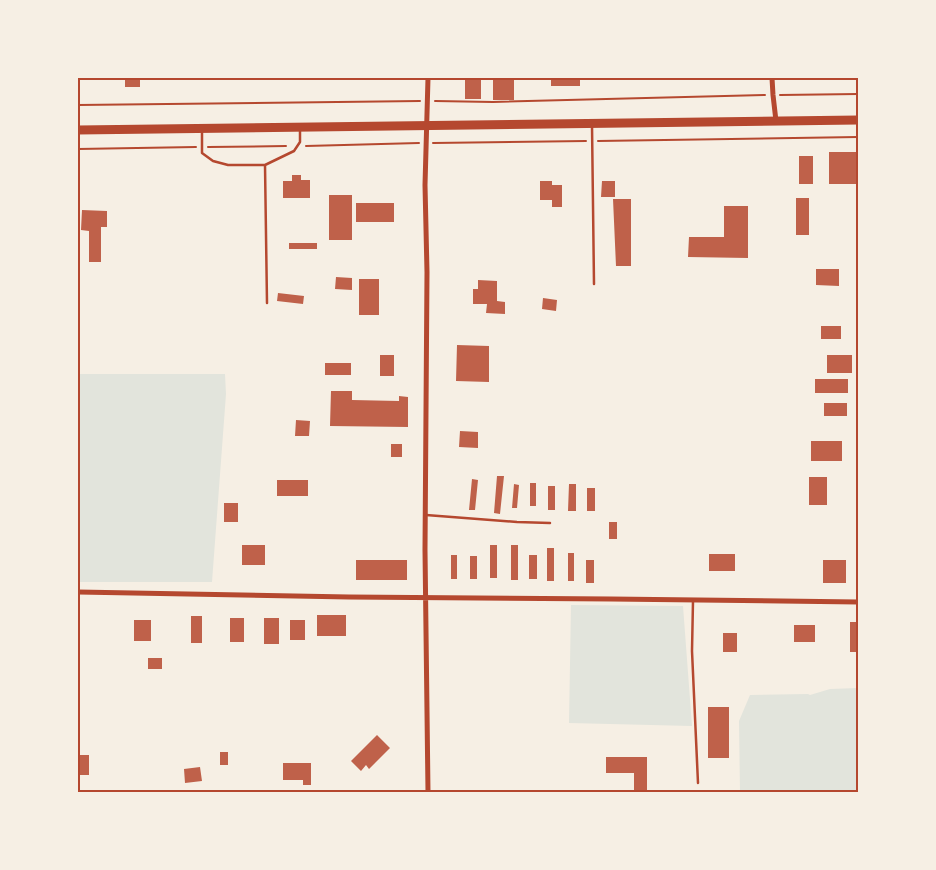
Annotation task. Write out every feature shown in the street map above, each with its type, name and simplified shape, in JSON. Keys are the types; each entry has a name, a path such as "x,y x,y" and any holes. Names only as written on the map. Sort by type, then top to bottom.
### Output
{"main road":[{"path":"78,130 858,120"}],"street":[{"path":"428,78 425,185 427,272 426,597 428,792"},
{"path":"772,78 772,95 776,121"},
{"path":"78,592 349,597 858,602"}],"lane":[{"path":"592,123 594,284"},
{"path":"202,128 202,153 213,161 228,165 265,165 294,151 300,142 300,126"},
{"path":"265,165 267,303"},
{"path":"426,515 550,523"},
{"path":"693,600 692,660 698,783"}],"path":[{"path":"78,105 428,100 493,102 858,94"},
{"path":"78,149 858,137"}],"shaded area":[{"path":"78,374 225,374 226,394 212,582 78,582"},
{"path":"571,605 683,606 692,726 569,723"},
{"path":"858,688 858,792 740,792 739,721 750,695 810,695 830,689"}],"building":[{"path":"107,78 140,78 140,87 125,87 125,80 107,80"},
{"path":"160,78 231,78 231,80 160,80"},
{"path":"493,78 514,78 514,100 493,100"},
{"path":"551,78 580,78 580,86 551,86"},
{"path":"465,80 481,80 481,99 465,99"},
{"path":"829,152 858,152 858,184 829,184"},
{"path":"799,156 813,156 813,184 799,184"},
{"path":"292,175 301,175 301,180 310,180 310,198 283,198 283,181 292,181"},
{"path":"540,181 552,181 552,185 562,185 562,207 552,207 552,200 540,200"},
{"path":"602,181 615,181 615,197 601,197"},
{"path":"329,195 352,195 352,240 329,240"},
{"path":"796,198 809,198 809,235 796,235"},
{"path":"613,199 631,199 631,266 616,266"},
{"path":"356,203 394,203 394,222 356,222"},
{"path":"724,206 748,206 748,258 688,257 689,237 724,237"},
{"path":"82,210 107,211 107,227 101,227 101,262 89,262 89,231 81,230"},
{"path":"289,243 317,243 317,249 289,249"},
{"path":"816,269 839,269 839,286 816,285"},
{"path":"336,277 352,278 352,290 335,289"},
{"path":"359,279 379,279 379,315 359,315"},
{"path":"478,280 497,281 497,301 505,302 505,314 486,313 487,304 473,304 473,289 478,289"},
{"path":"278,293 304,296 303,304 277,301"},
{"path":"543,298 557,300 556,311 542,309"},
{"path":"821,326 841,326 841,339 821,339"},
{"path":"457,345 489,346 489,382 456,381"},
{"path":"380,355 394,355 394,376 380,376"},
{"path":"827,355 852,355 852,373 827,373"},
{"path":"325,363 351,363 351,375 325,375"},
{"path":"815,379 848,379 848,393 815,393"},
{"path":"331,391 352,391 352,400 399,401 399,396 408,397 408,427 330,426"},
{"path":"824,403 847,403 847,416 824,416"},
{"path":"296,420 310,421 309,436 295,436"},
{"path":"460,431 478,432 478,448 459,447"},
{"path":"811,441 842,441 842,461 811,461"},
{"path":"391,444 402,444 402,457 391,457"},
{"path":"497,476 504,476 500,514 494,513"},
{"path":"809,477 827,477 827,505 809,505"},
{"path":"472,479 478,480 475,510 469,510"},
{"path":"277,480 308,480 308,496 277,496"},
{"path":"530,483 536,483 536,506 530,506"},
{"path":"514,484 519,485 517,508 512,508"},
{"path":"569,484 576,484 576,511 568,511"},
{"path":"548,486 555,486 555,510 548,510"},
{"path":"587,488 595,488 595,511 587,511"},
{"path":"224,503 238,503 238,522 224,522"},
{"path":"609,522 617,522 617,539 609,539"},
{"path":"242,545 265,545 265,565 242,565"},
{"path":"490,545 497,545 497,578 490,578"},
{"path":"511,545 518,545 518,580 511,580"},
{"path":"547,548 554,548 554,581 547,581"},
{"path":"568,553 574,553 574,581 568,581"},
{"path":"709,554 735,554 735,571 709,571"},
{"path":"451,555 457,555 457,579 451,579"},
{"path":"529,555 537,555 537,579 529,579"},
{"path":"470,556 477,556 477,579 470,579"},
{"path":"356,560 407,560 407,580 356,580"},
{"path":"586,560 594,560 594,583 586,583"},
{"path":"823,560 846,560 846,583 823,583"},
{"path":"317,615 346,615 346,636 317,636"},
{"path":"191,616 202,616 202,643 191,643"},
{"path":"230,618 244,618 244,642 230,642"},
{"path":"264,618 279,618 279,644 264,644"},
{"path":"134,620 151,620 151,641 134,641"},
{"path":"290,620 305,620 305,640 290,640"},
{"path":"850,622 858,622 858,652 850,652"},
{"path":"794,625 815,625 815,642 794,642"},
{"path":"723,633 737,633 737,652 723,652"},
{"path":"148,658 162,658 162,669 148,669"},
{"path":"708,707 729,707 729,758 708,758"},
{"path":"377,735 390,748 369,769 366,765 361,771 351,761"},
{"path":"220,752 228,752 228,765 220,765"},
{"path":"78,755 89,755 89,775 78,775"},
{"path":"606,757 647,757 647,792 634,792 634,773 606,773"},
{"path":"283,763 311,763 311,785 303,785 303,780 283,780"},
{"path":"200,767 202,781 185,783 184,769"}]}
